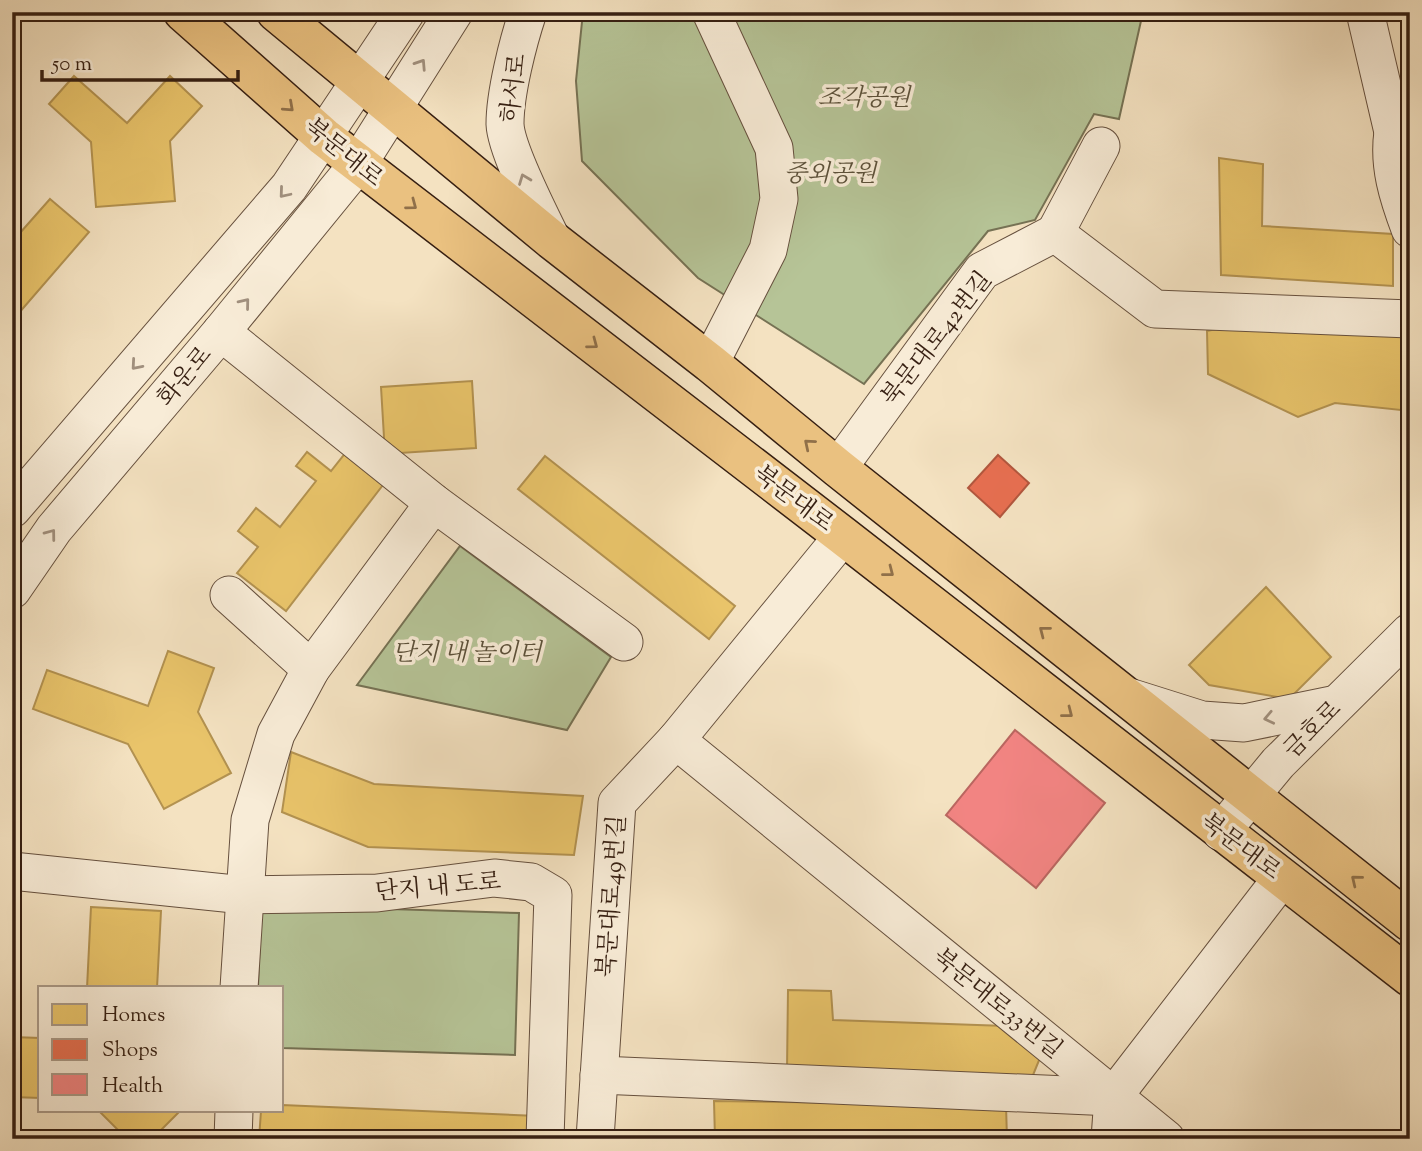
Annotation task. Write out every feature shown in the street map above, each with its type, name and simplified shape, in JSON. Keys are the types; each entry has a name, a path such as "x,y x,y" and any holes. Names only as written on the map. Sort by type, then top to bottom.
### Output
{"main road":[{"name":"북문대로","path":"183,12 358,164 843,536 1410,977"},
{"name":"북문대로","path":"276,12 391,110 552,240 1410,922"}],"street":[{"path":"324,137 405,12"},
{"path":"358,164 454,12"},
{"name":"하서로","path":"528,12 518,43 505,126 524,182 552,240"},
{"path":"710,363 768,250 779,200 774,148 711,12"},
{"path":"1366,12 1401,130 1390,155 1399,201 1410,229"},
{"name":"화운로","path":"12,509 289,187 324,137"},
{"path":"1101,146 1055,233 1155,309 1410,319"},
{"name":"화운로","path":"16,575 221,332 358,164"},
{"name":"북문대로42번길","path":"838,468 982,271 1055,233"},
{"path":"221,332 434,503 624,642"},
{"path":"239,986 250,820 276,734 311,669 434,503"},
{"name":"북문대로49번길","path":"595,1139 617,803 676,740 843,536"},
{"path":"229,595 311,669"},
{"name":"금호로","path":"1221,832 1278,763 1410,632"},
{"path":"1125,695 1202,720 1244,723 1336,704"},
{"name":"북문대로33번길","path":"676,740 1166,1139"},
{"path":"12,871 244,895"},
{"name":"단지 내 도로","path":"244,895 377,893 494,878 531,882 553,895 545,1139"},
{"path":"1110,1139 1113,1097 1282,878"},
{"name":"북문대로33번길","path":"599,1075 1113,1097"},
{"path":"233,1139 234,1112"}],"green space":[{"name":"중외공원","path":"583,12 1143,12 1119,119 1094,114 1035,220 988,231 864,384 698,278 582,161 576,81"},
{"name":"단지 내 놀이터","path":"460,546 611,657 567,730 357,685"},
{"path":"261,905 519,913 515,1055 284,1048 284,986 258,986"}],"building: Homes":[{"path":"74,76 127,123 170,76 202,106 170,141 175,201 96,207 91,142 49,104"},
{"path":"1219,158 1263,164 1262,226 1393,234 1393,286 1221,275"},
{"path":"50,199 89,232 12,321 12,242"},
{"path":"1221,328 1374,332 1410,338 1410,411 1335,403 1298,417 1208,374 1207,331"},
{"path":"472,381 476,448 385,454 381,387"},
{"path":"347,451 386,481 286,611 237,573 258,547 238,531 256,508 280,527 316,481 296,466 307,452 331,471"},
{"path":"545,456 735,606 709,639 518,489"},
{"path":"1266,587 1331,657 1289,699 1209,685 1189,665"},
{"path":"168,651 214,668 198,712 231,773 164,809 128,744 33,709 47,670 148,706"},
{"path":"291,752 374,784 583,796 574,855 368,847 282,812"},
{"path":"91,907 161,911 157,986 87,986"},
{"path":"788,990 831,991 833,1020 1006,1026 1042,1053 1031,1080 787,1070"},
{"path":"12,1037 38,1038 38,1098 12,1097"},
{"path":"714,1101 1006,1105 1007,1139 715,1139"},
{"path":"284,1105 537,1116 536,1139 259,1139 261,1112 284,1112"},
{"path":"100,1112 179,1112 152,1139 127,1139"}],"building: Shops":[{"path":"998,455 1029,483 1000,517 968,488"}],"building: Health":[{"path":"1015,730 1105,803 1036,888 946,815"}],"park label":[{"name":"조각공원","path":"864,97"}]}
